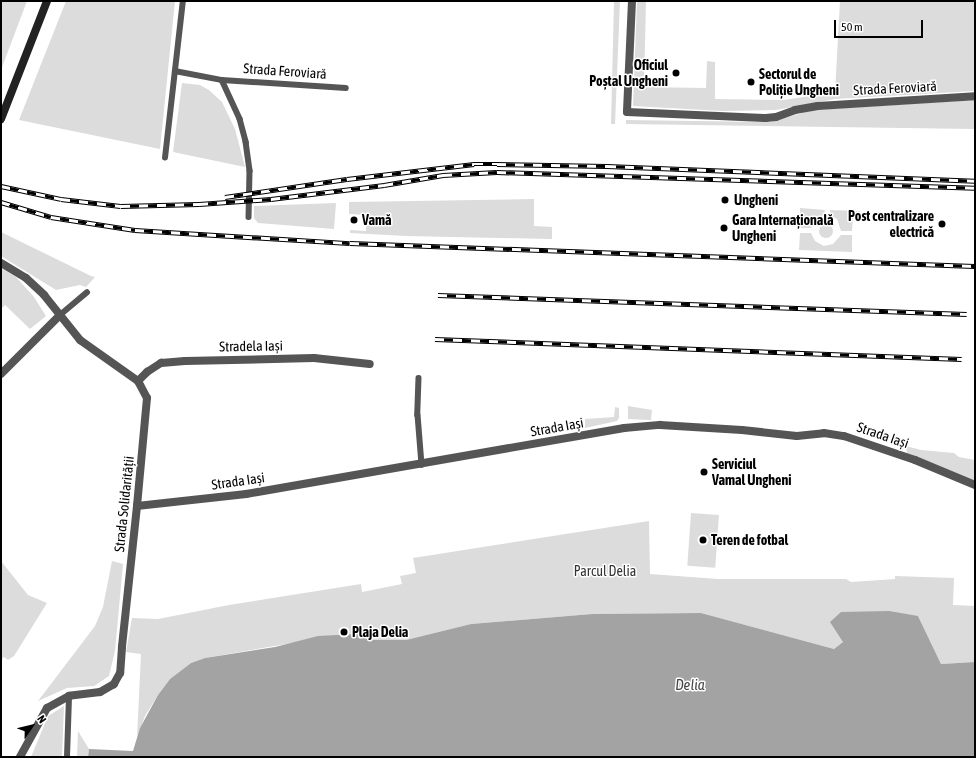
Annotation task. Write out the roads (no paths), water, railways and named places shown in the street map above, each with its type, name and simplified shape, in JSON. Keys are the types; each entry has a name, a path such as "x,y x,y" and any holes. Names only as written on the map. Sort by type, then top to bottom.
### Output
{"main road":[{"path":"1,119 47,1"}],"street":[{"name":"Strada Feroviară","path":"632,1 627,112 766,118 776,117 795,110 818,106 975,96"},
{"name":"Strada Solidarității","path":"1,263 26,278 60,315 80,340 138,381 147,398 120,673 114,684 100,692 69,696 47,708 20,757"},
{"path":"1,374 60,315"},
{"name":"Stradela Iași","path":"138,381 147,372 161,363 185,360 314,358 370,364"},
{"name":"Strada Iași","path":"137,506 246,494 422,465 624,428 666,425 797,436 824,433 844,436 915,460 975,485"}],"lane":[{"path":"165,158 183,1"},
{"name":"Strada Feroviară","path":"175,71 222,80 346,88"},
{"name":"Strada Feroviară","path":"222,80 240,119 246,142 250,170 248,217"},
{"path":"60,315 87,292"},
{"path":"419,378 418,415 422,465"},
{"path":"67,757 69,696"}],"water":[{"name":"Delia","path":"889,611 918,616 941,664 975,662 975,757 88,757 89,749 133,751 140,728 158,695 170,679 191,663 205,658 275,647 318,636 357,634 364,635 372,640 406,640 471,624 592,614 701,613 834,649 843,642 830,622 841,612"}],"railway":[{"path":"225,197 347,179 474,164 607,166 975,181"},
{"path":"1,186 61,199 121,206 199,204 271,199 384,185 443,175 497,172 975,188"},
{"path":"1,202 51,217 135,230 350,243 975,266"},
{"path":"438,295 967,314"},
{"path":"435,339 962,359"}],"place":[{"name":"Oficiul Poștal Ungheni","path":"676,73"},
{"name":"Sectorul de Poliție Ungheni","path":"751,82"},
{"name":"Ungheni","path":"725,200"},
{"name":"Vamă","path":"354,220"},
{"name":"Post centralizare electrică","path":"942,224"},
{"name":"Gara Internațională Ungheni","path":"724,228"},
{"name":"Serviciul Vamal Ungheni","path":"704,472"},
{"name":"Teren de fotbal","path":"703,540"},
{"name":"Plaja Delia","path":"344,632"}],"park label":[{"name":"Parcul Delia","path":"605,571"}]}
